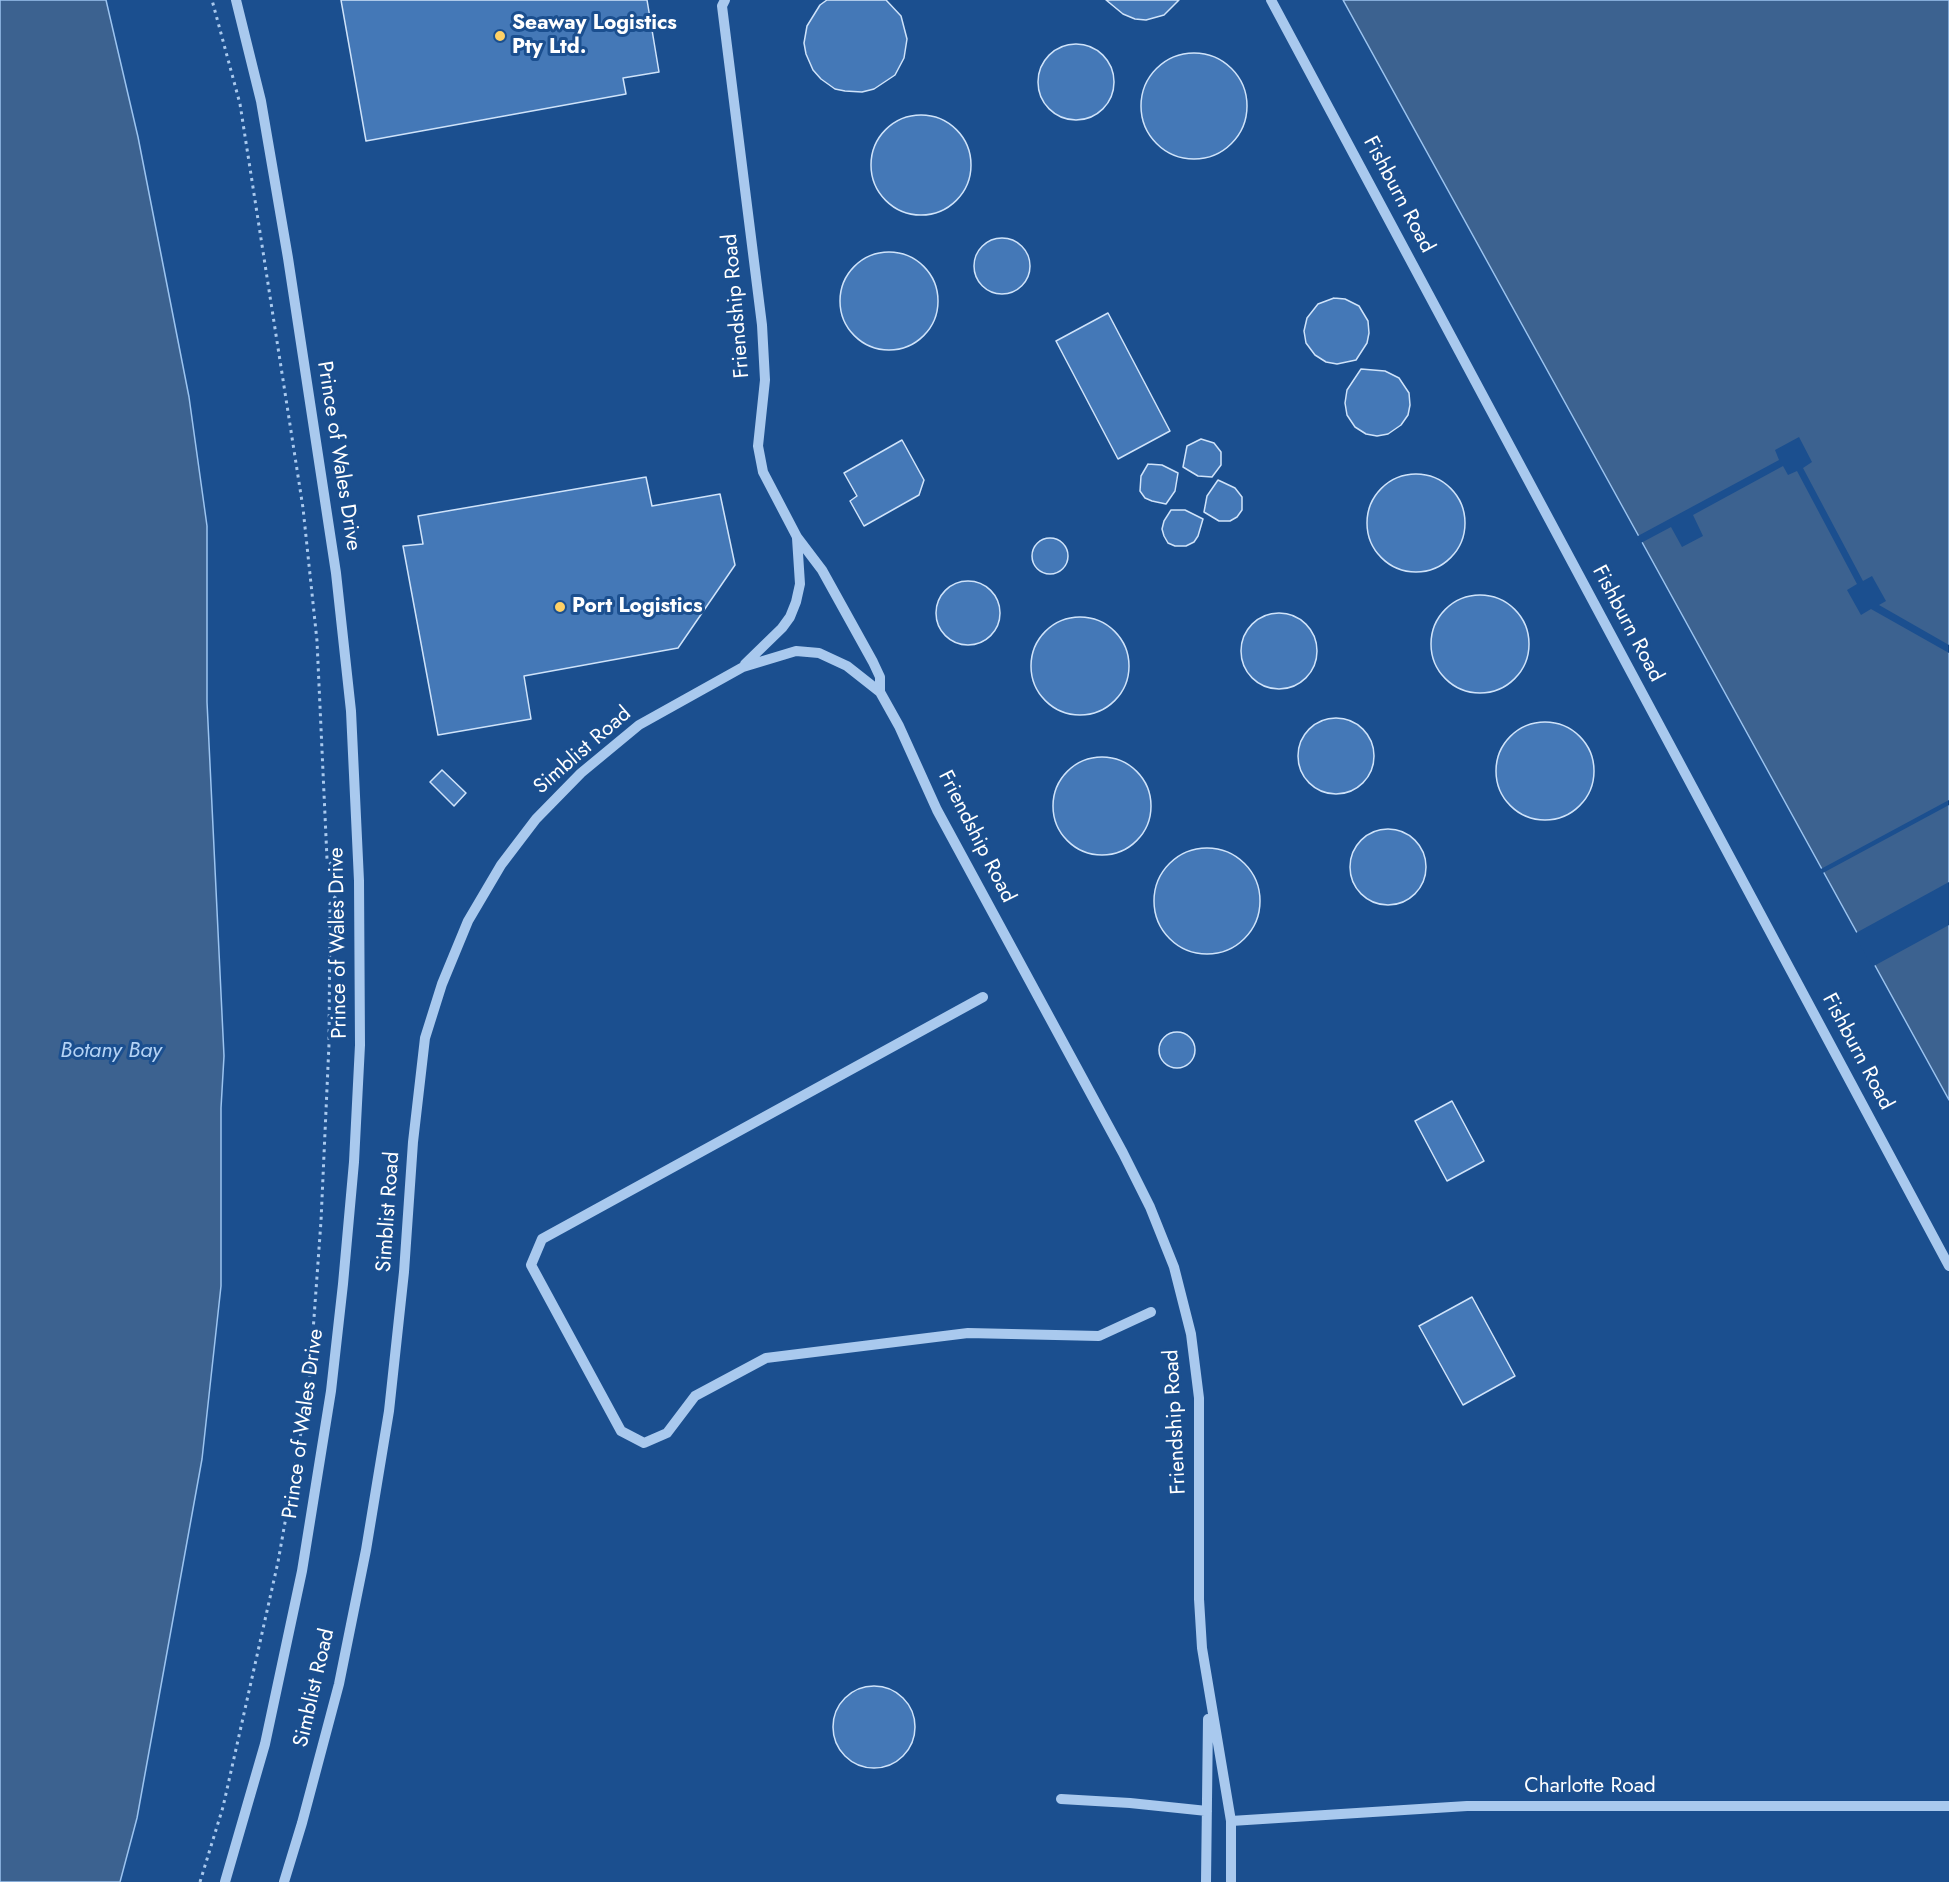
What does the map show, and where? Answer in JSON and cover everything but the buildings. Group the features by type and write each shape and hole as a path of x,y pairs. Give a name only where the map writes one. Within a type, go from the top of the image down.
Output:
{"street":[{"name":"Prince of Wales Drive","path":"225,1882 265,1744 302,1571 331,1391 347,1240 360,1045 359,881 351,711 336,573 279,202 261,101 236,0"},
{"name":"Friendship Road","path":"725,0 722,6 762,325 765,380 758,446 763,472 797,537 822,570 873,662 880,677 880,692 899,726 937,810 1123,1153 1150,1207 1174,1268 1191,1334 1198,1398 1199,1599 1202,1648 1231,1821 1231,1882"},
{"name":"Fishburn Road","path":"1271,0 1949,1266"},
{"name":"Simblist Road","path":"743,667 790,617 800,584 797,537"},
{"name":"Simblist Road","path":"284,1882 339,1684 366,1550 389,1412 404,1272 413,1142 425,1038 442,984 468,921 501,865 536,819 581,773 639,725 743,667 796,651 819,653 847,666 880,692"},
{"path":"982,997 542,1239 531,1265 621,1431 644,1443 667,1433 695,1396 766,1358 968,1333 1099,1336 1151,1312"},
{"name":"Friendship Road","path":"1206,1882 1208,1692"},
{"path":"1061,1799 1207,1811"},
{"name":"Charlotte Road","path":"1231,1821 1467,1806 1949,1806"}],"path":[{"path":"200,1882 224,1807 278,1562 309,1387 322,1197 329,1044 330,904 338,893 337,871 327,859 317,641 303,508 240,104 212,0"}],"water":[{"name":"Botany Bay","path":"0,0 106,0 138,137 189,397 207,526 207,702 224,1056 221,1108 221,1286 202,1459 137,1818 120,1882 0,1882"},
{"path":"1343,0 1949,0 1949,1100 1637,533"}],"pier":[{"path":"1799,437 1812,462 1803,468 1863,581 1872,576 1886,601 1879,605 1949,645 1949,653 1871,609 1861,615 1847,590 1857,584 1797,471 1788,475 1783,466 1693,515 1703,536 1682,547 1671,527 1639,544 1636,537 1779,460 1775,450"},
{"path":"1949,800 1949,805 1821,874 1819,870"},
{"path":"1949,882 1949,925 1872,967 1854,934"}],"place":[{"name":"Seaway Logistics Pty Ltd.","path":"500,36"},
{"name":"Port Logistics","path":"560,607"}]}
